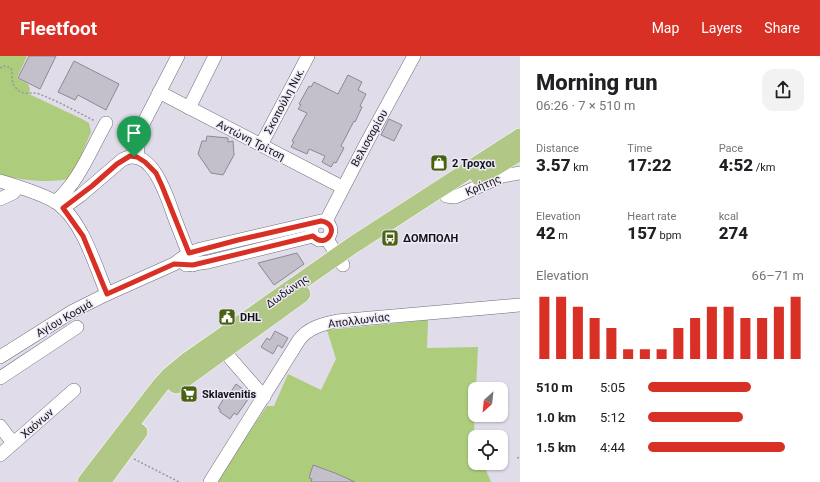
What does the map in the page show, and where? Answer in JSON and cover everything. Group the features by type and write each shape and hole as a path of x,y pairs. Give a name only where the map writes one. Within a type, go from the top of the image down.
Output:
{"main road":[{"name":"Δωδώνης","path":"86,482 148,400 170,375 187,361 341,260 520,137"},
{"name":"Δωδώνης","path":"102,482 172,389 192,372 224,350 341,260 446,196 517,156"}],"street":[{"path":"137,157 140,132 178,56"},
{"path":"189,108 215,56"},
{"name":"Σκοπούλη Νικ.","path":"261,145 308,56"},
{"name":"Βελισσαρίου","path":"321,222 342,187 414,56"},
{"name":"Αντώνη Τρίτση","path":"159,92 342,187"},
{"path":"59,205 65,192 75,179 105,124"},
{"path":"59,205 81,195 122,160 130,156 137,157 149,165 159,179 191,259"},
{"name":"Κρήτης","path":"446,196 455,197 502,176 520,173"},
{"path":"0,181 18,187 59,205 83,236 107,294"},
{"path":"0,199 13,193 18,187"},
{"path":"321,222 330,225 332,230 328,239 319,240 313,236 312,228 321,222"},
{"name":"Αγίου Κοσμά","path":"1,354 73,311 174,264 269,232 321,222"},
{"name":"Αγίου Κοσμά","path":"191,259 313,236"},
{"path":"328,239 341,260"},
{"name":"Απολλωνίας","path":"210,482 299,340 305,333 315,327 337,321 520,305"},
{"path":"0,378 76,328"},
{"path":"224,350 264,397"},
{"name":"Χαόνων","path":"0,455 74,390"},
{"path":"0,426 13,443"}],"path":[{"path":"0,68 4,66 11,68 12,83 21,92 26,94 38,94 105,124"},
{"path":"138,461 179,482"}],"green space":[{"path":"0,56 27,56 17,78 28,84 30,89 29,94 89,123 91,132 72,178 55,181 36,181 0,175"},
{"path":"428,320 427,348 478,347 476,382 468,382 468,422 474,422 474,430 468,430 468,470 486,470 491,482 216,482 267,406 274,406 288,374 321,390 336,359 327,330"}],"building":[{"path":"29,56 56,56 40,89 18,78"},
{"path":"74,61 119,84 106,110 78,95 75,100 58,92"},
{"path":"348,75 362,82 358,90 366,94 355,122 354,121 341,146 344,148 336,163 334,162 331,167 322,162 325,156 309,149 307,154 291,147 294,142 292,141 307,113 298,109 301,105 299,104 309,86 311,87 314,82 338,94"},
{"path":"389,119 402,125 394,141 381,135"},
{"path":"207,136 228,138 228,142 233,141 234,155 223,175 211,173 198,154 202,141 206,141"},
{"path":"297,253 304,264 274,285 258,263"},
{"path":"275,331 288,338 282,348 278,345 273,354 261,347 267,338 270,340"},
{"path":"236,384 251,395 237,415 234,413 230,419 220,412 220,409 218,408"},
{"path":"313,465 355,482 311,482 312,479 309,478"}],"place":[{"name":"2 Τροχοι","path":"439,163"},
{"name":"ΔΟΜΠΟΛΗ","path":"390,238"},
{"name":"DHL","path":"227,317"},
{"name":"Sklavenitis","path":"189,394"}],"route":[{"path":"130,156 134,157 137,157 149,165 159,179 189,253 319,221 326,222 330,225 332,230 331,235 328,239 321,241 317,240 313,236 188,266 174,264 107,294 88,245 80,230 63,208 81,195 122,160 130,156"}]}
